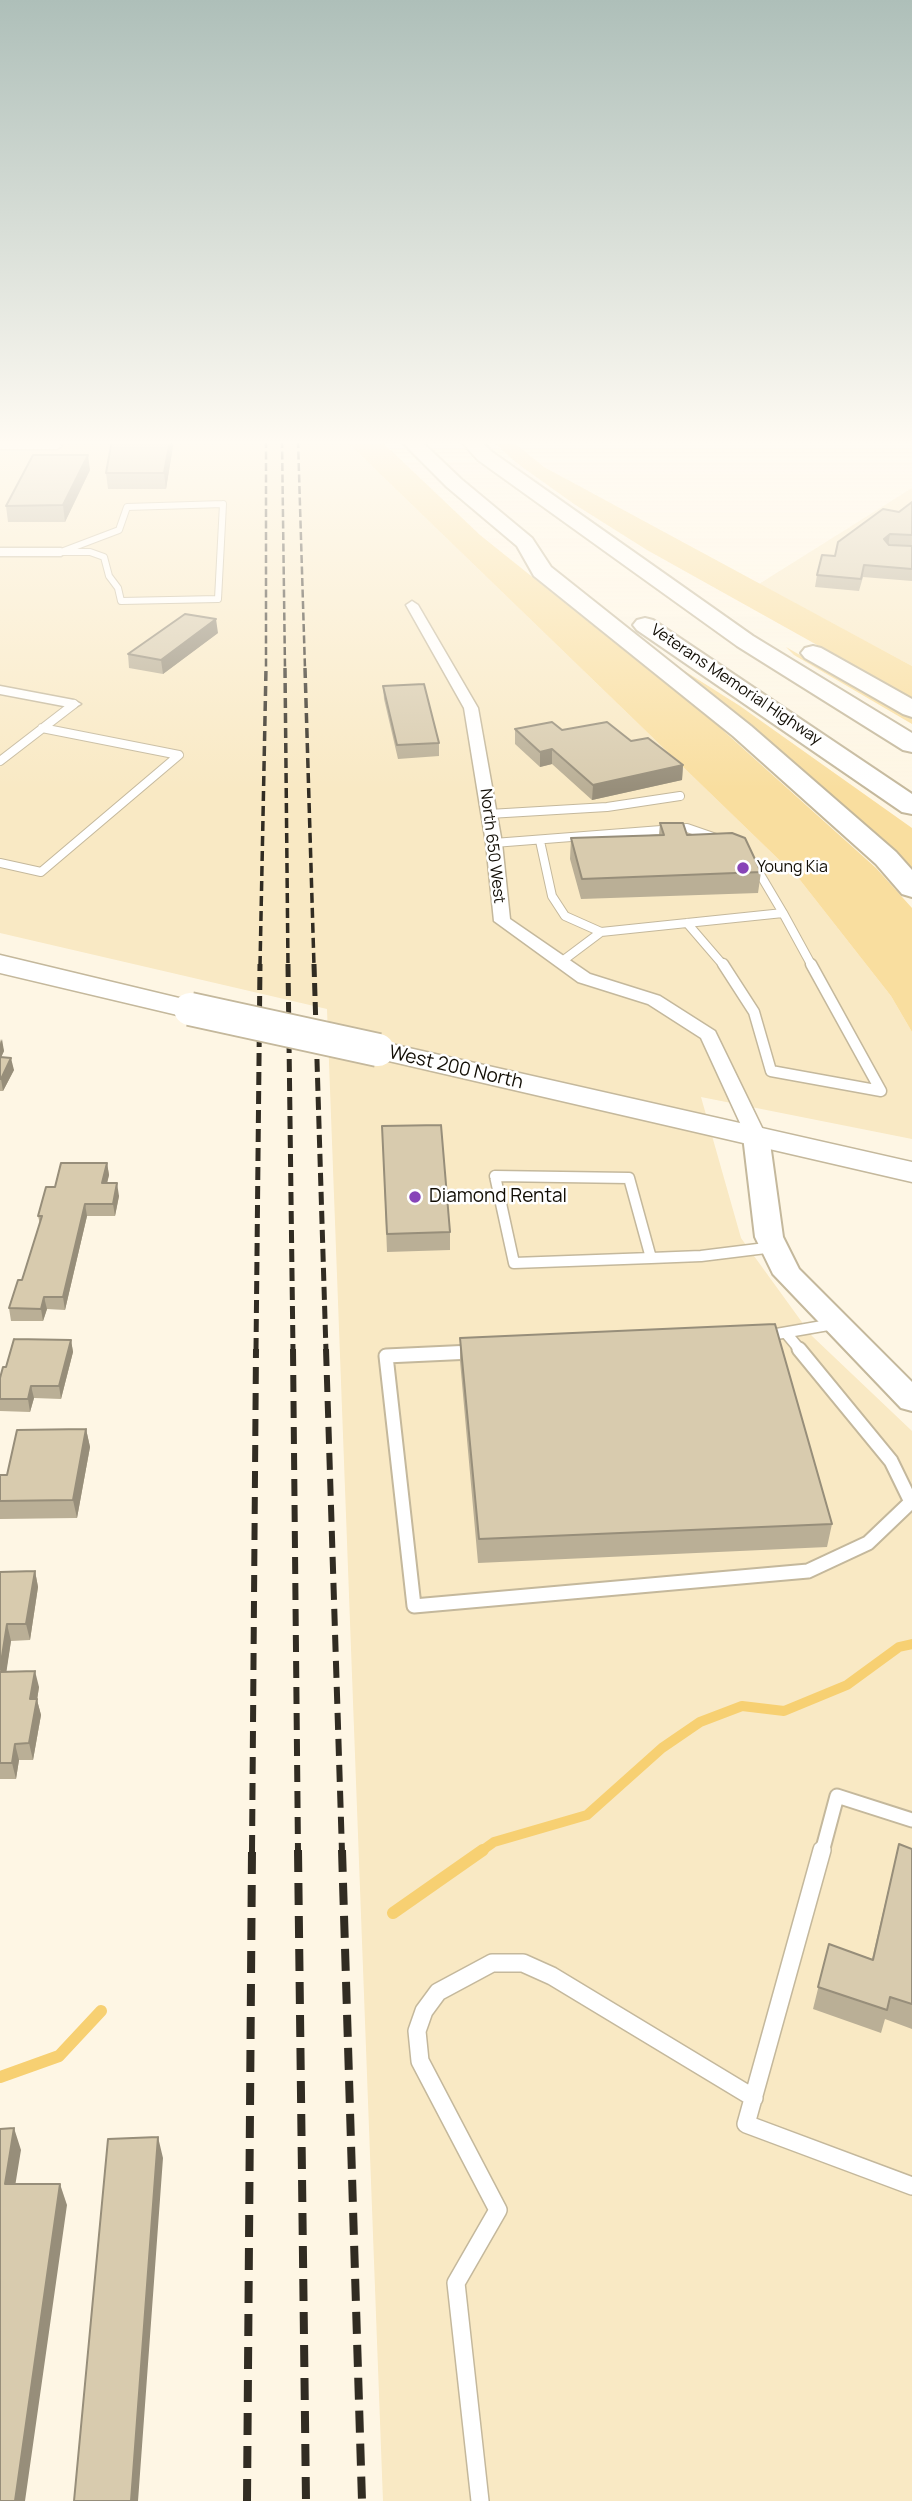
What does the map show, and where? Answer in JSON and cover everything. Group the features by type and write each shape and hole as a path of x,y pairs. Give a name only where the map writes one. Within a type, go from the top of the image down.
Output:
{"highway":[{"path":"534,557 542,570 741,731 886,858 912,888"},
{"name":"Veterans Memorial Highway","path":"547,557 912,806"},
{"path":"627,557 746,641 912,744"},
{"path":"644,557 747,615"},
{"path":"794,642 912,709"}],"main road":[{"name":"West 200 North","path":"0,964 912,1172"}],"street":[{"name":"North 650 West","path":"412,605 471,708 494,844 502,921 583,978 653,1000 709,1035 756,1136"},
{"path":"0,690 74,704"},
{"path":"756,1136 769,1237 787,1275 912,1401"}],"lane":[{"path":"103,557 121,601 218,598 220,557"},
{"path":"0,761 74,704"},
{"path":"0,863 41,872 180,755 42,728"},
{"path":"489,814 580,809 680,796"},
{"path":"494,844 687,828 730,844"},
{"path":"540,841 552,896 565,916 601,932 783,912"},
{"path":"687,923 722,962 754,1012 771,1070 881,1091 783,912 747,853"},
{"path":"561,962 601,932"},
{"path":"651,1258 629,1178 495,1176 513,1263 651,1258 701,1255 774,1247"},
{"path":"756,1337 834,1324"},
{"path":"482,1351 386,1356 414,1606 808,1571 868,1543 911,1502 891,1461 786,1333"},
{"path":"900,1478 912,1471"},
{"path":"912,1820 838,1796 746,2124 912,2186"},
{"path":"480,2501 456,2283 498,2210 420,2062 418,2031 424,2011 438,1992 492,1963 523,1964 552,1976 754,2098"}],"shaded area":[{"path":"0,557 466,557 800,880 891,996 912,1032 912,1139 701,1097 741,1238 812,1336 912,1431 912,2501 383,2501 327,1009 0,933"},
{"path":"466,557 507,557 717,725 876,868 912,908 912,1032 891,996 800,880"},
{"path":"659,557 710,557 912,666 912,698"},
{"path":"802,557 912,557 912,666 759,584"},
{"path":"786,647 912,719 912,724 794,655"},
{"path":"683,670 740,706 912,828 912,871 684,674"}],"building":[{"path":"822,557 912,557 912,569 864,565 861,579 817,575"},
{"path":"185,614 216,619 161,660 128,654"},
{"path":"424,684 439,743 397,745 383,686"},
{"path":"552,722 562,730 607,722 631,741 648,738 683,765 593,785 552,749 540,752 515,729"},
{"path":"660,823 683,823 687,835 732,833 745,838 761,872 582,879 571,838 664,835"},
{"path":"0,1057 11,1058 1,1079 0,1079"},
{"name":"Diamond Rental","path":"441,1125 450,1232 387,1234 382,1126"},
{"path":"61,1163 107,1163 102,1183 117,1183 113,1204 85,1204 63,1297 44,1297 41,1309 9,1308 18,1280 22,1280 42,1216 38,1216 46,1187 55,1187"},
{"path":"775,1324 832,1524 479,1539 460,1338"},
{"path":"14,1339 71,1340 59,1386 31,1386 28,1399 0,1399 0,1378"},
{"path":"86,1429 73,1500 0,1501 0,1475 7,1475 17,1430"},
{"path":"35,1571 26,1624 7,1624 0,1669 0,1572"},
{"path":"35,1671 30,1699 37,1699 29,1743 15,1744 12,1763 0,1763 0,1672"},
{"path":"899,1844 912,1849 912,2004 890,1997 887,2010 818,1987 829,1944 873,1960"},
{"path":"14,2128 5,2184 60,2184 15,2501 0,2501 0,2129"},
{"path":"158,2137 131,2501 74,2501 108,2139"}],"waterway":[{"path":"480,1852 494,1842 587,1815 662,1748 700,1722 742,1706 784,1711 847,1685 899,1647 912,1644"},
{"path":"393,1913 483,1850"},
{"path":"0,2077 59,2056 101,2011"}],"railway":[{"path":"266,557 266,668"},
{"path":"284,557 285,669"},
{"path":"302,557 305,669"},
{"path":"260,966 266,668"},
{"path":"285,668 288,966"},
{"path":"305,668 314,966"},
{"path":"256,1351 260,964"},
{"path":"288,964 293,1351"},
{"path":"314,964 326,1351"},
{"path":"252,1852 256,1349"},
{"path":"293,1349 298,1852"},
{"path":"326,1349 342,1852"},
{"path":"247,2501 252,1850"},
{"path":"298,1850 306,2501"},
{"path":"342,1850 362,2501"}],"place":[{"name":"Young Kia","path":"743,868"},
{"name":"Diamond Rental","path":"415,1197"}]}
